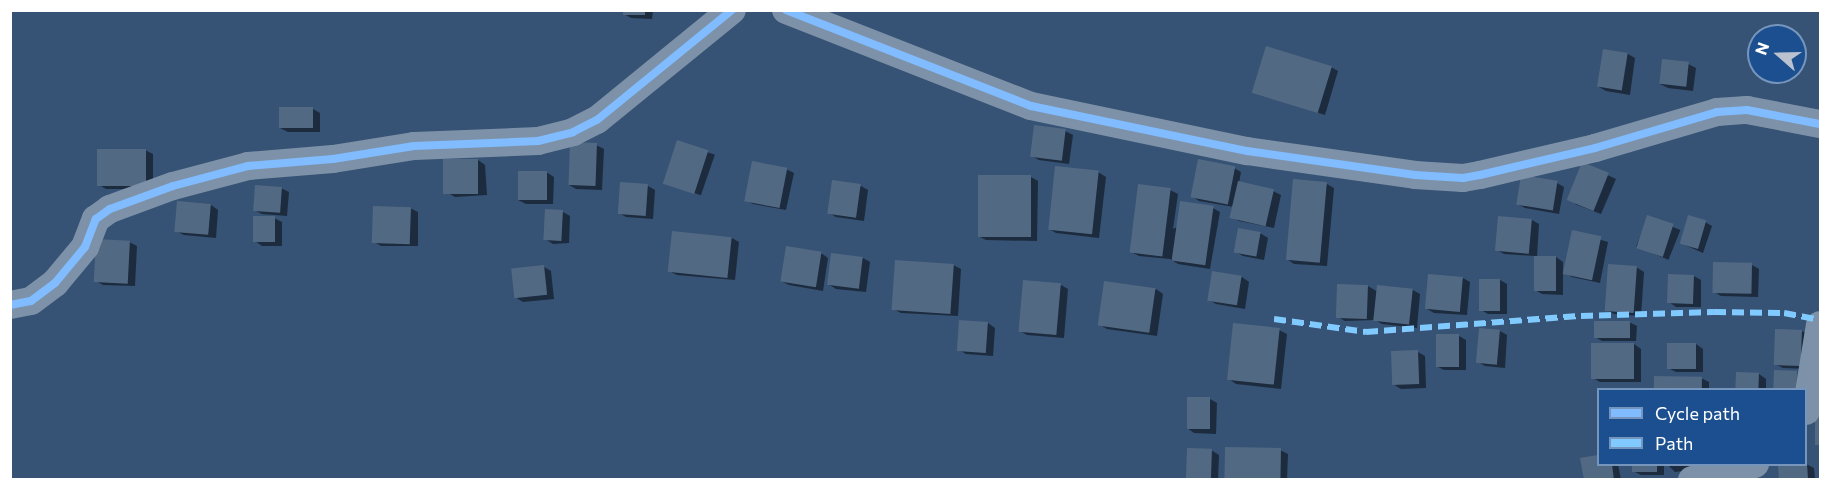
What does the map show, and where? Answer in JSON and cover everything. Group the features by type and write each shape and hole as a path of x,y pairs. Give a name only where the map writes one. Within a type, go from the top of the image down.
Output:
{"street":[{"path":"10,304 31,301 55,283 85,247 96,219 110,209 173,186 249,166 333,159 414,146 538,141 573,132 597,120 732,10"},
{"path":"786,10 1031,106 1247,151 1415,174 1463,178 1480,175 1595,148 1717,112 1747,110 1821,124"},
{"path":"1807,405 1821,325"},
{"path":"1692,480 1751,466"}],"building":[{"path":"623,10 645,10 645,15 623,15"},
{"path":"1266,46 1332,66 1318,113 1252,93"},
{"path":"1603,49 1628,53 1622,90 1597,87"},
{"path":"1662,59 1689,62 1686,87 1659,84"},
{"path":"279,107 313,107 313,128 279,128"},
{"path":"1034,125 1066,129 1062,161 1030,157"},
{"path":"677,140 708,150 694,194 663,184"},
{"path":"570,142 597,143 595,186 568,185"},
{"path":"97,149 146,149 146,186 97,186"},
{"path":"443,159 478,159 478,194 443,194"},
{"path":"1198,159 1235,166 1228,205 1191,197"},
{"path":"752,161 787,168 780,208 744,201"},
{"path":"1582,162 1609,173 1594,211 1567,200"},
{"path":"1055,166 1099,171 1092,234 1048,230"},
{"path":"518,171 547,171 547,200 518,200"},
{"path":"978,175 1031,175 1031,237 978,237"},
{"path":"1521,175 1558,181 1553,210 1516,205"},
{"path":"1293,179 1327,182 1320,263 1286,260"},
{"path":"832,180 861,184 856,218 827,214"},
{"path":"1238,181 1274,189 1266,226 1229,218"},
{"path":"620,182 648,184 646,216 618,214"},
{"path":"1138,184 1171,188 1162,257 1130,252"},
{"path":"255,185 282,187 280,213 253,211"},
{"path":"177,201 211,204 208,235 174,232"},
{"path":"1180,201 1214,206 1205,265 1172,260"},
{"path":"373,206 411,207 410,244 372,243"},
{"path":"545,209 563,210 561,241 543,240"},
{"path":"1647,215 1674,224 1663,257 1636,248"},
{"path":"1688,215 1706,220 1698,249 1680,244"},
{"path":"253,216 275,216 275,242 253,242"},
{"path":"1498,216 1532,219 1529,254 1495,251"},
{"path":"1238,228 1261,232 1256,257 1234,253"},
{"path":"1572,230 1601,236 1592,280 1563,274"},
{"path":"672,231 732,237 727,278 668,272"},
{"path":"96,239 130,241 128,284 94,282"},
{"path":"786,246 822,252 816,287 780,282"},
{"path":"831,253 863,257 859,289 827,285"},
{"path":"1534,256 1556,256 1556,291 1534,291"},
{"path":"895,260 954,264 950,314 892,310"},
{"path":"1713,262 1752,263 1751,294 1712,293"},
{"path":"1608,264 1637,266 1634,313 1605,311"},
{"path":"544,265 547,295 514,298 511,268"},
{"path":"1212,271 1242,276 1237,305 1207,301"},
{"path":"1428,274 1463,277 1460,312 1425,309"},
{"path":"1668,274 1694,275 1693,304 1667,303"},
{"path":"1479,279 1500,279 1500,311 1479,311"},
{"path":"1023,280 1061,283 1056,335 1018,332"},
{"path":"1104,281 1155,288 1149,333 1098,326"},
{"path":"1337,284 1368,285 1367,319 1336,318"},
{"path":"1377,285 1413,289 1409,325 1373,321"},
{"path":"959,320 988,322 986,353 957,351"},
{"path":"1594,321 1630,321 1630,338 1594,338"},
{"path":"1233,323 1280,328 1274,385 1227,380"},
{"path":"1479,328 1500,330 1497,365 1476,363"},
{"path":"1775,329 1802,330 1801,366 1774,365"},
{"path":"1436,334 1459,334 1459,367 1436,367"},
{"path":"1591,343 1634,343 1634,379 1591,379"},
{"path":"1667,343 1696,343 1696,369 1667,369"},
{"path":"1418,350 1419,384 1392,385 1391,351"},
{"path":"1774,370 1797,371 1796,388 1773,388"},
{"path":"1736,372 1759,373 1758,388 1735,388"},
{"path":"1654,376 1702,377 1702,388 1654,388"},
{"path":"1815,391 1820,391 1820,445 1815,445"},
{"path":"1187,397 1210,397 1210,429 1187,429"},
{"path":"1225,447 1281,448 1280,480 1224,480"},
{"path":"1187,448 1212,449 1211,479 1186,478"},
{"path":"1597,455 1597,466 1612,466 1614,480 1584,480 1580,458"},
{"path":"1807,464 1808,478 1779,480 1778,466 1807,466"},
{"path":"1632,466 1657,466 1657,472 1632,472"}],"marked path":[{"path":"1274,319 1366,332 1581,316 1714,312 1784,313 1820,320"}],"cycle path":[{"path":"10,305 31,301 55,283 85,247 96,219 110,209 173,186 248,166 333,159 414,146 538,141 573,132 597,120 732,10"},
{"path":"786,10 1031,106 1247,151 1415,175 1463,178 1480,175 1595,148 1717,112 1747,110 1820,124"}]}
